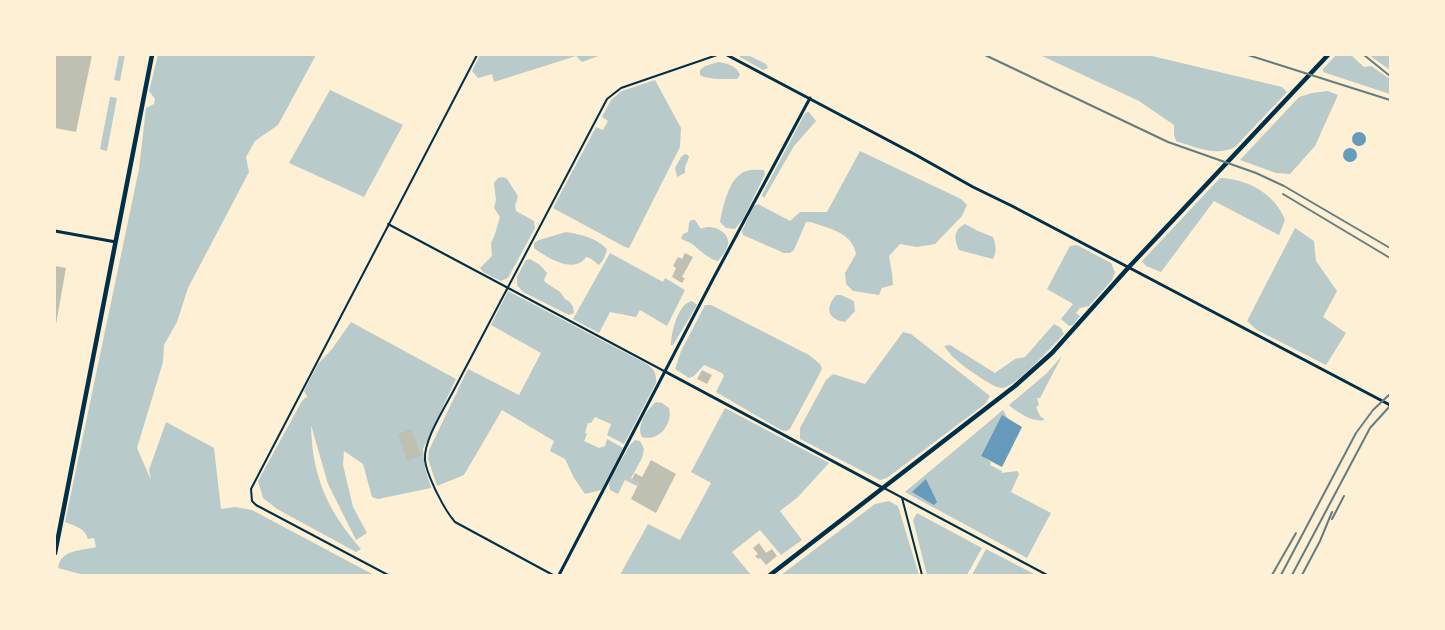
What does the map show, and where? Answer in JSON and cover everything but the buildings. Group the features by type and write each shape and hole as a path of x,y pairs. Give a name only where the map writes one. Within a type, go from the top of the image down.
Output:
{"street":[{"path":"55,553 152,55"},
{"path":"727,55 973,187 1390,405"},
{"path":"770,575 1010,390 1052,353 1128,268 1328,55"},
{"path":"559,575 810,98"},
{"path":"55,231 116,242"},
{"path":"666,372 883,488"}],"lane":[{"path":"388,575 256,505 252,501 250,489 477,55"},
{"path":"553,575 455,522 448,514 430,478 425,459 426,448 432,432 607,99 621,88 718,55"},
{"path":"388,224 666,372"},
{"path":"883,488 1047,575"},
{"path":"902,498 922,575"}],"shaded area":[{"path":"119,55 125,55 120,81 114,80"},
{"path":"158,55 316,55 278,125 255,141 246,157 249,172 188,288 177,322 164,345 163,362 137,448 151,480 149,470 166,422 214,448 221,509 235,507 252,510 374,575 84,575 58,568 63,557 67,554 96,547 94,538 88,539 85,532 65,522 139,169 146,108 154,104 155,99 149,91"},
{"path":"480,55 601,55 582,62 576,56 494,82 492,74 478,78 472,71"},
{"path":"739,55 748,55 766,64 768,68 763,70"},
{"path":"1040,55 1148,55 1282,87 1287,92 1235,147 1220,151 1206,150 1176,141 1174,125 1139,101"},
{"path":"1336,55 1351,55 1364,67 1371,66 1390,79 1390,94 1323,72 1323,69"},
{"path":"1369,55 1390,56 1390,70"},
{"path":"718,62 731,65 737,69 740,75 737,79 729,79 700,75 700,70 705,66"},
{"path":"655,80 681,128 680,147 629,248 553,208 596,127 603,130 608,121 602,117 611,100 622,91"},
{"path":"330,90 403,125 364,197 289,163"},
{"path":"1328,91 1338,95 1315,146 1290,174 1276,173 1240,160 1299,97"},
{"path":"110,97 117,98 107,151 100,149"},
{"path":"807,112 816,121 794,146 764,198 762,195"},
{"path":"860,151 961,199 967,205 962,216 935,244 917,247 900,244 889,256 893,285 882,288 879,295 853,291 846,284 845,273 856,254 850,241 838,232 806,222 794,250 790,253 784,253 743,235 742,231 754,206 758,204 790,221 800,212 827,212"},
{"path":"685,154 689,157 685,173 677,177 675,168 681,157"},
{"path":"764,170 765,174 743,219 735,229 726,228 720,222 731,185 741,174 747,171"},
{"path":"503,177 507,179 518,196 515,206 516,211 534,221 535,228 508,278 501,281 483,272 480,268 492,256 491,243 500,217 494,208 496,200 494,183 498,178"},
{"path":"1220,178 1241,181 1250,185 1275,203 1285,220 1279,235 1214,201 1161,272 1146,266 1142,261"},
{"path":"691,220 695,220 701,229 717,228 726,236 728,246 718,261 707,256 681,238 683,234 688,232"},
{"path":"965,224 993,237 996,248 993,259 959,250 956,235 958,229"},
{"path":"1295,228 1314,241 1316,261 1337,291 1323,317 1346,333 1326,365 1257,330 1247,321"},
{"path":"566,232 593,239 607,249 599,265 586,257 581,262 574,264 560,263 534,248 534,243 539,240"},
{"path":"1077,245 1111,263 1115,272 1112,280 1089,306 1080,308 1076,313 1080,316 1073,325 1069,326 1061,319 1073,304 1047,289 1070,246"},
{"path":"610,253 663,282 665,278 685,290 667,326 640,310 636,317 610,312 599,333 573,319"},
{"path":"530,259 540,265 547,273 545,282 560,292 570,302 574,313 569,315 523,292 517,285 517,277 526,260"},
{"path":"508,291 645,363 655,373 656,383 624,444 607,435 611,424 595,417 591,423 588,423 584,441 599,448 605,446 607,439 623,448 601,490 585,494 574,478 565,459 550,451 554,441 502,410 464,475 437,486 428,459 429,450 468,369 519,395 541,353 491,325"},
{"path":"836,295 841,295 854,301 855,311 845,322 831,316 829,308"},
{"path":"692,301 697,305 673,345 671,345 676,319 683,307"},
{"path":"705,305 711,305 809,355 820,364 821,371 790,429 786,431 781,430 716,392 724,376 722,373 704,365 694,376 689,378 675,369 681,351"},
{"path":"351,322 456,379 423,449 425,468 431,488 378,499 372,497 363,464 344,451 343,465 353,507 367,533 356,540 328,484 311,425 314,460 318,476 339,520 361,549 356,552 277,509 263,498 258,481 302,401 306,397 308,398 304,391 318,364 332,349"},
{"path":"1054,324 1061,328 1064,334 1026,373 1003,388 992,385 968,369 955,359 944,346 950,345 995,373 1015,359 1025,357"},
{"path":"903,332 911,334 990,396 985,404 887,478 880,480 800,439 800,428 826,380 833,374 865,384"},
{"path":"1062,356 1040,398 1037,398 1039,405 1036,407 1044,420 1040,421 1030,418 1009,405 1046,374"},
{"path":"656,402 662,403 669,408 670,414 667,426 654,437 642,437 640,428 643,418"},
{"path":"725,408 829,463 798,497 780,511 802,540 781,555 760,530 732,552 751,575 620,575 648,524 680,540 711,483 691,472"},
{"path":"1003,410 1008,419 1002,416 981,456 991,462 990,465 1002,471 1001,473 1017,471 1019,474 1011,492 1051,513 1027,558 905,492"},
{"path":"635,440 640,441 644,449 642,458 631,478 639,483 637,486 625,480 618,494 610,490 609,483 630,445"},
{"path":"889,501 898,506 919,575 781,575 875,504"},
{"path":"917,513 982,548 967,575 927,575 913,520"},
{"path":"986,549 1036,575 972,575"}],"water":[{"path":"1356,132 1362,132 1366,139 1362,146 1356,146 1352,142 1352,136"},
{"path":"1350,148 1355,150 1357,155 1355,160 1350,162 1345,160 1343,155 1345,150"},
{"path":"1002,415 1022,427 1002,467 981,456"},
{"path":"926,479 937,502 934,505 912,492"}],"railway":[{"path":"985,55 1168,142 1256,173 1284,186 1390,248"},
{"path":"1248,55 1390,100"},
{"path":"1364,55 1390,76"},
{"path":"1283,194 1390,258"},
{"path":"1281,575 1356,433 1373,410 1390,394"},
{"path":"1292,575 1370,428 1390,406"},
{"path":"1332,519 1344,496"},
{"path":"1302,575 1320,541 1332,512"},
{"path":"1272,575 1296,533"}]}
